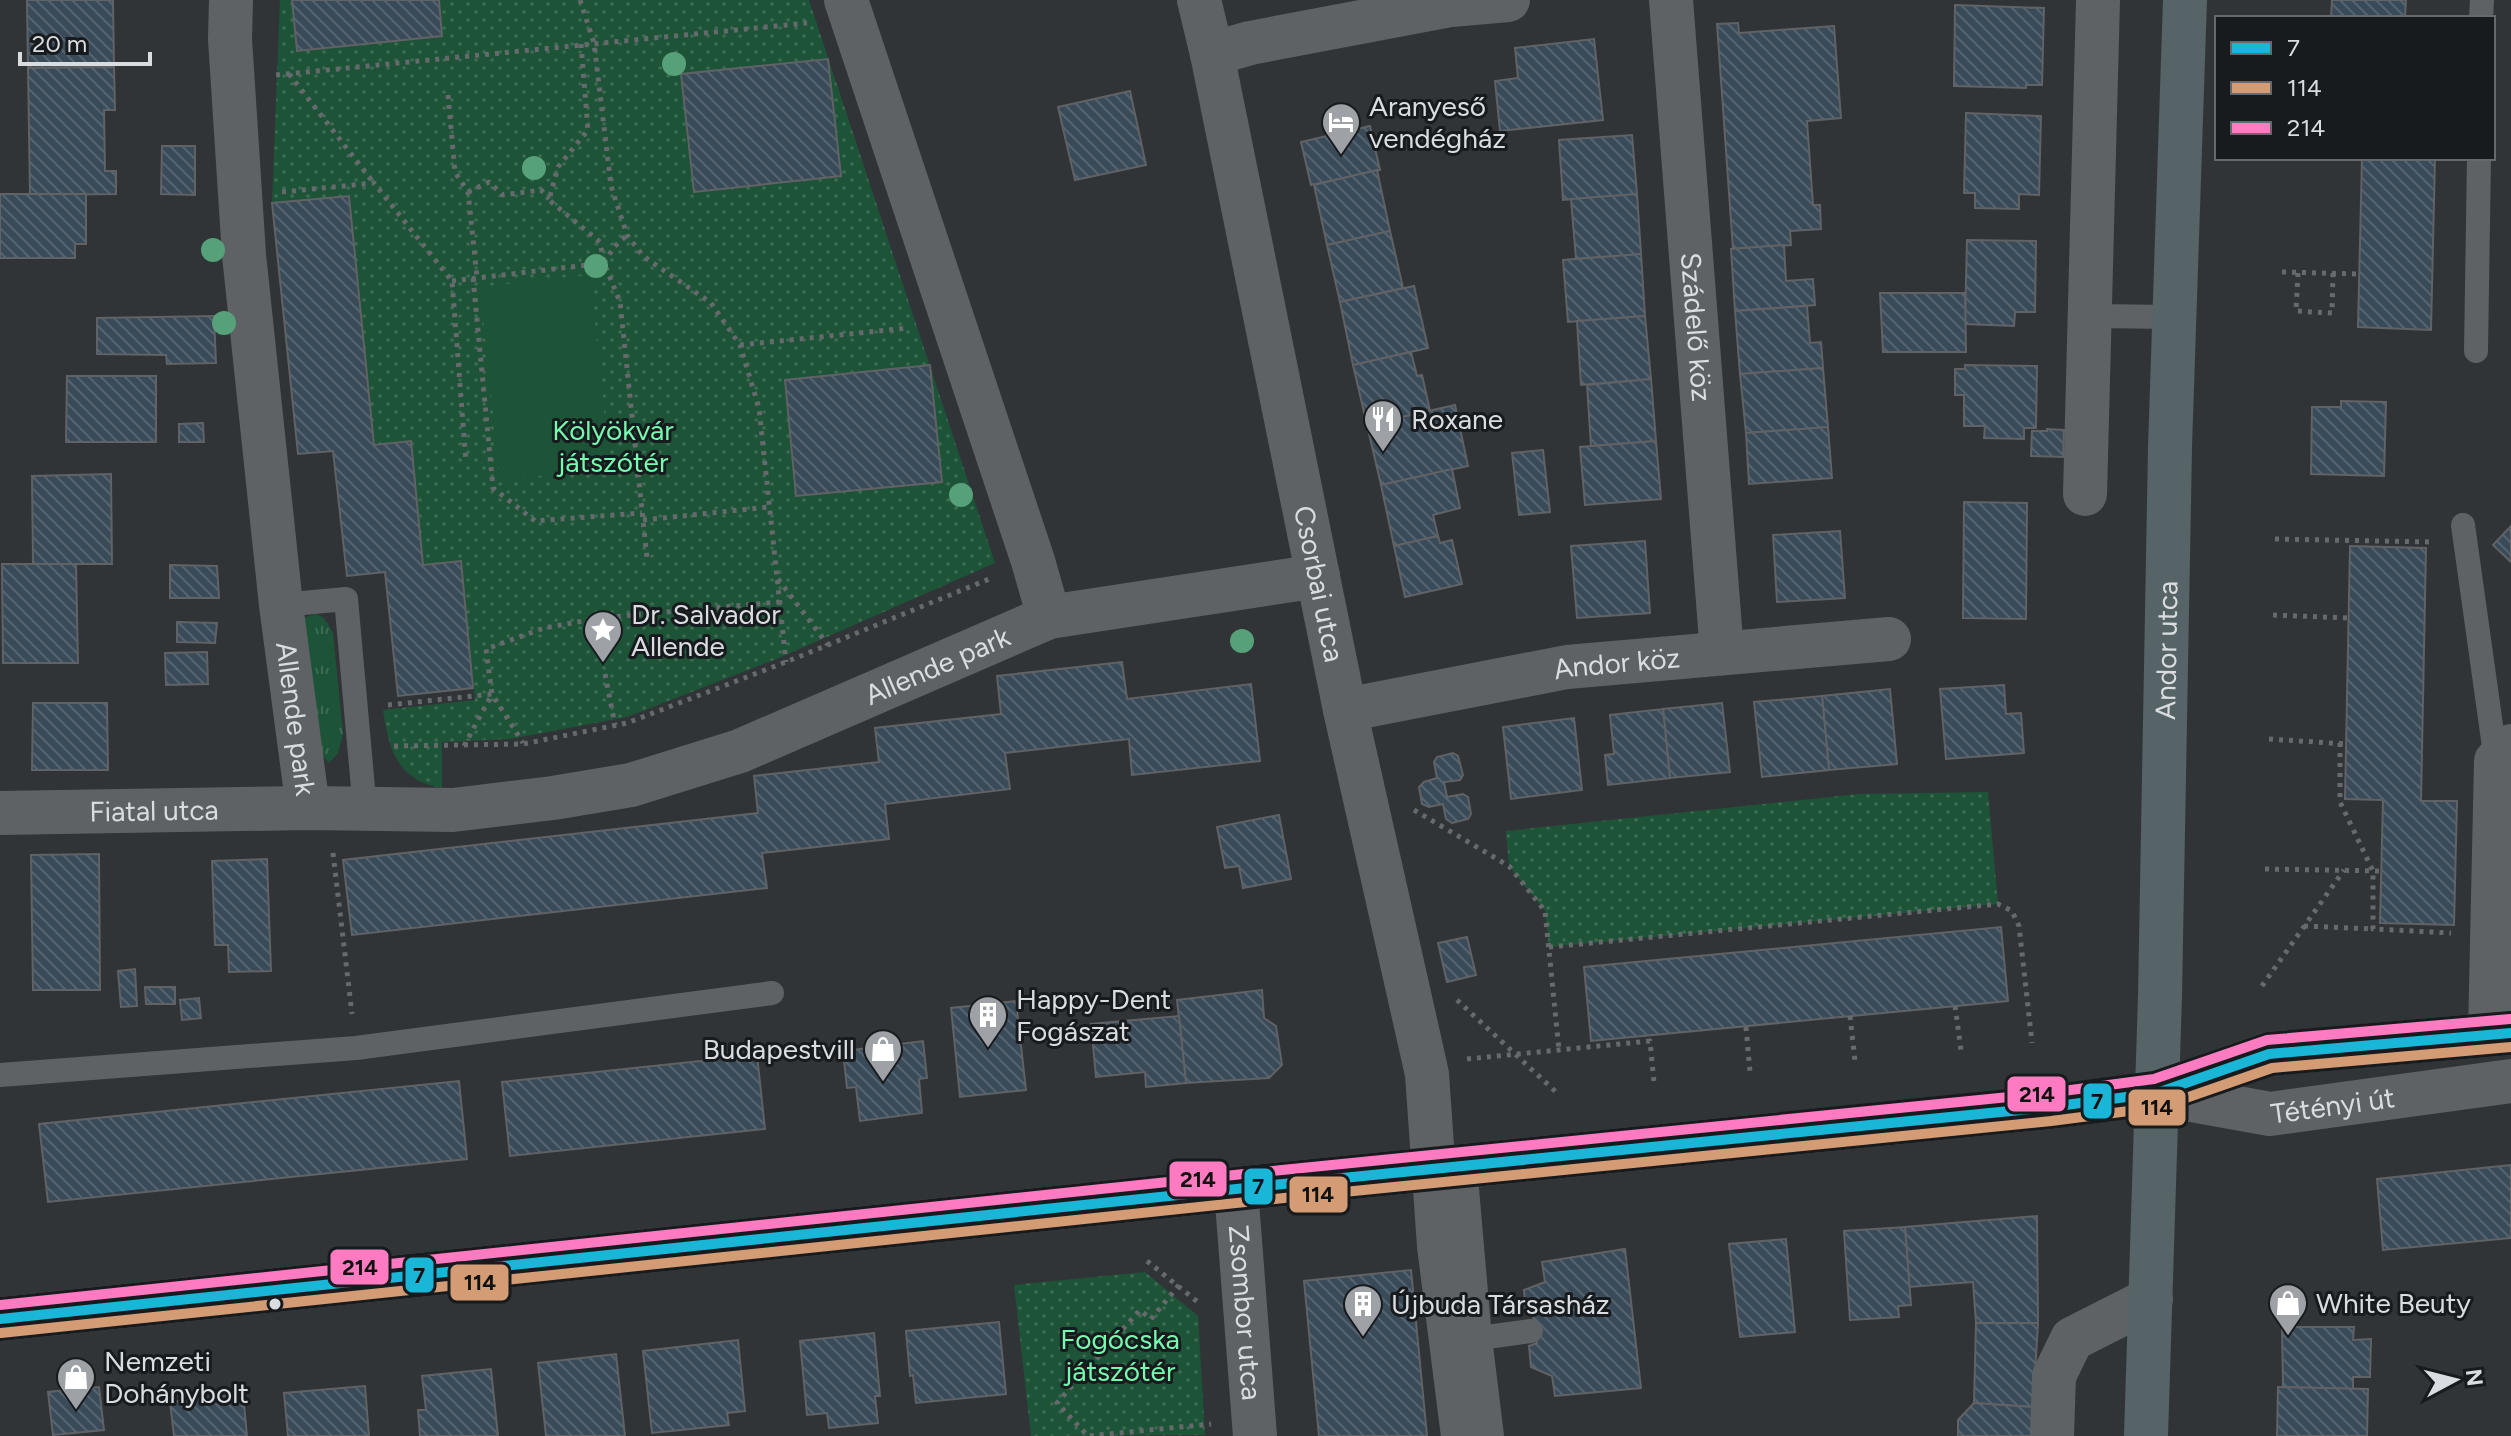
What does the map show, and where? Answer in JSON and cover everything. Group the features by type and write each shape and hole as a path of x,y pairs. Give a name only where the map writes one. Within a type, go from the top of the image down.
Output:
{"main road":[{"name":"Andor utca","path":"2146,1436 2157,1093 2170,447 2185,0"}],"street":[{"name":"Allende park","path":"231,0 230,39 244,255 281,605 334,808 453,810 631,785 740,751 1049,617 1318,576"},
{"name":"Csorbai utca","path":"1199,0 1345,710 1450,1167 1439,1246 1463,1436"},
{"path":"1212,54 1250,43 1451,5 1508,0"},
{"name":"Szádelő köz","path":"1671,0 1722,653"},
{"path":"2085,494 2098,0"},
{"path":"834,11 1028,547 1049,617"},
{"name":"Andor köz","path":"1345,710 1567,667 1889,639"},
{"path":"2501,1034 2503,753"},
{"name":"Fiatal utca","path":"0,813 334,808"},
{"name":"Tétényi út","path":"0,1319 1236,1189 2006,1112 2157,1093 2269,1054 2501,1034"},
{"name":"Tétényi út","path":"2157,1093 2270,1114 2511,1081"},
{"name":"Zsombor utca","path":"1236,1189 1236,1430"},
{"path":"2052,1436 2054,1376 2072,1339 2151,1299"}],"lane":[{"path":"2476,351 2479,160"},
{"path":"2090,316 2175,317"},
{"path":"2464,534 2503,753"},
{"path":"281,605 346,599 361,746 334,808"},
{"path":"0,1075 356,1048 772,993"},
{"path":"1450,1167 1480,1338 1492,1436"},
{"path":"1480,1338 1531,1331"}],"path":[{"path":"580,0 594,43 611,186 627,235 643,256 711,303 740,345 759,408 786,662"},
{"path":"267,76 594,43 834,11"},
{"path":"549,200 558,167 588,130 580,44"},
{"path":"289,74 452,281 466,462"},
{"path":"448,95 455,172 468,192 493,488 535,521 643,517 769,507"},
{"path":"468,192 489,182 503,195 541,190 600,242 604,263 620,302 647,558"},
{"path":"280,193 374,183"},
{"path":"604,263 614,247 627,235"},
{"path":"452,281 604,263"},
{"path":"2282,272 2359,274"},
{"path":"2298,273 2296,311 2332,313 2333,273"},
{"path":"740,345 909,328"},
{"path":"2275,539 2464,534"},
{"path":"361,746 523,744 627,723 1006,572"},
{"path":"777,578 828,645"},
{"path":"523,744 492,694 486,649 544,628 600,618 779,602"},
{"path":"2273,615 2349,618"},
{"path":"605,674 615,725"},
{"path":"357,708 492,694"},
{"path":"463,746 492,694"},
{"path":"2269,739 2343,743 2340,802 2373,871 2373,929"},
{"path":"1403,804 1509,866 1545,911 1559,1050"},
{"path":"334,808 356,1048"},
{"path":"2265,869 2382,871"},
{"path":"2262,986 2344,870"},
{"path":"1549,947 1998,904 2012,911 2019,926 2032,1043"},
{"path":"2304,926 2410,932"},
{"path":"1453,995 1556,1092"},
{"path":"1955,1006 1961,1050"},
{"path":"1850,1016 1855,1061"},
{"path":"1746,1027 1750,1072"},
{"path":"1459,1060 1650,1041 1654,1082"},
{"path":"1147,1261 1210,1312"},
{"path":"1179,1285 1151,1319 1140,1310 1057,1403 1088,1436 1236,1430"}],"green space":[{"name":"Kölyökvár játszótér","path":"280,0 809,0 995,563 779,658 627,717 510,739 442,742 442,788 427,784 406,771 393,750 383,710 475,700 461,562 423,565 411,441 374,445 349,196 272,203"},
{"path":"590,275 610,468 500,480 480,287"},
{"path":"315,614 324,619 333,633 343,734 338,753 329,763 318,751 301,619"},
{"path":"1988,792 1998,904 1549,947 1545,911 1509,866 1506,831 1859,794"},
{"name":"Fogócska játszótér","path":"1145,1272 1198,1316 1205,1435 1031,1436 1014,1285"}],"building":[{"path":"27,0 113,0 114,67 28,68"},
{"path":"292,0 439,0 442,36 297,51"},
{"path":"2332,0 2406,0 2405,16 2331,16"},
{"path":"1955,5 2044,8 2042,85 2026,85 2026,88 1954,86"},
{"path":"1738,23 1739,33 1834,26 1841,118 1807,121 1813,205 1820,205 1821,229 1790,231 1791,245 1733,249 1717,24"},
{"path":"1594,39 1603,120 1500,131 1495,81 1518,78 1515,48"},
{"path":"828,59 841,176 694,192 681,74"},
{"path":"114,67 115,110 104,110 105,171 116,171 116,194 30,195 28,68"},
{"path":"1130,91 1146,165 1075,180 1058,107"},
{"path":"1966,113 2041,116 2039,195 2019,194 2019,209 1975,208 1975,193 1964,193"},
{"name":"Aranyeső vendégház","path":"1370,126 1380,170 1311,185 1301,142"},
{"path":"1632,135 1637,194 1563,200 1559,140"},
{"path":"162,146 195,146 195,195 161,194"},
{"path":"2362,160 2435,160 2431,330 2358,327"},
{"path":"1377,170 1390,231 1327,245 1314,185"},
{"path":"0,194 86,194 86,244 75,244 75,258 0,258"},
{"path":"1637,194 1641,254 1576,259 1571,199"},
{"path":"349,196 374,445 411,441 423,565 461,561 473,688 398,696 385,572 347,576 333,451 298,454 272,203"},
{"path":"1390,231 1403,288 1340,302 1327,245"},
{"path":"1967,240 2036,241 2035,312 2015,312 2014,326 1965,324"},
{"path":"1784,245 1786,281 1813,279 1815,305 1735,311 1731,249"},
{"path":"1641,254 1645,316 1568,322 1563,260"},
{"path":"1414,286 1428,348 1353,365 1340,302"},
{"path":"1880,293 1965,293 1966,352 1883,352"},
{"path":"1807,306 1810,343 1821,342 1823,368 1740,374 1735,311"},
{"path":"214,316 216,363 167,364 166,355 97,354 97,318"},
{"path":"1645,316 1651,379 1581,385 1577,321"},
{"path":"1411,352 1417,376 1422,375 1430,411 1367,425 1353,365"},
{"path":"930,365 942,482 796,496 785,380"},
{"path":"1965,365 2037,366 2036,428 2024,428 2024,439 1984,438 1985,426 1964,426 1964,395 1955,395 1955,369 1965,369"},
{"path":"1823,368 1828,427 1746,433 1740,374"},
{"path":"67,376 156,376 156,442 66,442"},
{"path":"1651,379 1656,441 1591,446 1587,385"},
{"path":"2341,401 2386,402 2384,476 2311,474 2312,407 2341,407"},
{"path":"1455,405 1468,466 1381,485 1367,425"},
{"path":"203,423 204,442 179,442 179,424"},
{"path":"1828,427 1832,478 1749,484 1746,433"},
{"path":"2064,430 2063,457 2031,456 2032,431"},
{"path":"1656,441 1661,499 1585,505 1580,447"},
{"path":"1543,450 1550,512 1519,515 1512,453"},
{"path":"1452,469 1460,508 1433,515 1438,536 1394,546 1381,485"},
{"path":"111,474 112,564 33,564 32,476"},
{"path":"1964,502 2027,503 2026,619 1963,618"},
{"path":"2511,526 2511,562 2493,545"},
{"path":"1840,531 1845,598 1777,602 1773,535"},
{"path":"1438,536 1440,543 1452,540 1462,584 1405,597 1394,546"},
{"path":"1645,541 1650,613 1577,618 1571,546"},
{"path":"2350,546 2426,548 2421,801 2457,801 2454,925 2380,923 2383,800 2345,799"},
{"path":"2,564 76,564 78,663 3,663"},
{"path":"170,565 217,566 219,598 170,598"},
{"path":"177,622 217,623 215,643 177,642"},
{"path":"207,652 208,684 166,685 165,653"},
{"path":"1122,662 1127,699 1251,684 1260,761 1132,775 1129,739 1005,753 1010,789 885,804 889,839 762,853 767,888 352,935 343,860 758,813 754,776 879,762 875,728 1001,714 997,676"},
{"path":"2004,685 2006,714 2021,713 2024,753 1946,759 1940,689"},
{"path":"1890,689 1897,764 1829,770 1822,696"},
{"path":"1822,696 1829,770 1762,777 1754,702"},
{"path":"33,703 107,703 108,770 32,770"},
{"path":"1722,703 1730,772 1670,778 1663,709"},
{"path":"1663,709 1670,778 1608,785 1605,755 1614,754 1610,715"},
{"path":"1574,718 1582,790 1511,799 1503,727"},
{"path":"1453,753 1458,756 1463,775 1460,780 1444,782 1447,797 1463,794 1468,797 1471,814 1468,819 1452,823 1446,819 1443,804 1429,807 1422,804 1419,787 1437,778 1434,762 1437,757"},
{"path":"1279,815 1291,879 1243,888 1239,866 1225,868 1217,827"},
{"path":"99,854 100,990 33,990 31,855"},
{"path":"267,859 271,971 229,972 228,945 215,945 212,861"},
{"path":"2001,927 2008,1001 1591,1041 1584,967"},
{"path":"1467,937 1476,975 1447,982 1438,943"},
{"path":"135,969 137,1006 121,1007 118,971"},
{"path":"145,987 175,987 175,1004 146,1004"},
{"path":"1262,990 1264,1018 1276,1026 1282,1065 1269,1078 1186,1083 1177,1000"},
{"path":"199,998 201,1018 182,1020 180,1000"},
{"name":"Happy-Dent Fogászat","path":"1016,1001 1026,1090 960,1097 951,1008"},
{"path":"1179,1016 1186,1083 1146,1087 1145,1072 1096,1077 1091,1024"},
{"name":"Budapestvill","path":"923,1041 927,1078 919,1079 922,1113 860,1121 856,1087 847,1088 843,1051"},
{"path":"757,1055 765,1129 510,1156 502,1082"},
{"path":"459,1081 467,1159 48,1202 39,1124"},
{"path":"2511,1165 2511,1238 2383,1250 2377,1179"},
{"path":"2037,1216 2038,1323 1976,1323 1973,1282 1909,1287 1905,1227"},
{"path":"1905,1227 1911,1305 1898,1306 1899,1317 1850,1320 1844,1231"},
{"path":"1786,1239 1795,1332 1740,1337 1729,1244"},
{"path":"1625,1249 1641,1388 1555,1396 1552,1376 1531,1367 1529,1346 1537,1343 1533,1316 1526,1313 1524,1290 1545,1282 1542,1262"},
{"name":"Újbuda Társasház","path":"1411,1270 1427,1436 1319,1436 1304,1281"},
{"path":"999,1322 1006,1394 916,1403 906,1331"},
{"path":"1976,1323 2038,1323 2033,1407 1974,1403"},
{"path":"2282,1327 2354,1327 2353,1340 2371,1339 2370,1377 2353,1377 2353,1389 2283,1387"},
{"path":"874,1333 880,1396 875,1396 878,1423 829,1428 827,1413 807,1415 800,1341"},
{"path":"738,1340 745,1411 727,1413 729,1425 652,1433 643,1351"},
{"path":"616,1354 625,1436 546,1436 538,1363"},
{"path":"491,1369 498,1436 420,1436 418,1410 426,1410 422,1376"},
{"path":"365,1386 369,1436 288,1436 284,1393"},
{"name":"Nemzeti Dohánybolt","path":"99,1387 104,1430 53,1435 48,1392"},
{"path":"2278,1387 2368,1389 2367,1436 2277,1436"},
{"path":"243,1394 247,1436 174,1436 170,1402"},
{"path":"1974,1403 2033,1407 2032,1436 1958,1436 1958,1420"}],"transit line":[{"name":"214","path":"0,1305 2048,1093 2154,1079 2267,1040 2510,1019"},
{"name":"7","path":"0,1319 2050,1107 2157,1093 2269,1054 2511,1033"},
{"name":"114","path":"1,1333 2051,1121 2160,1107 2272,1068 2511,1047"}],"place":[{"name":"Aranyeső vendégház","path":"1341,156"},
{"name":"Roxane","path":"1383,453"},
{"name":"Dr. Salvador Allende","path":"603,664"},
{"name":"Happy-Dent Fogászat","path":"988,1049"},
{"name":"Budapestvill","path":"883,1083"},
{"name":"White Beuty","path":"2288,1337"},
{"name":"Újbuda Társasház","path":"1363,1338"},
{"name":"Nemzeti Dohánybolt","path":"76,1411"}]}
